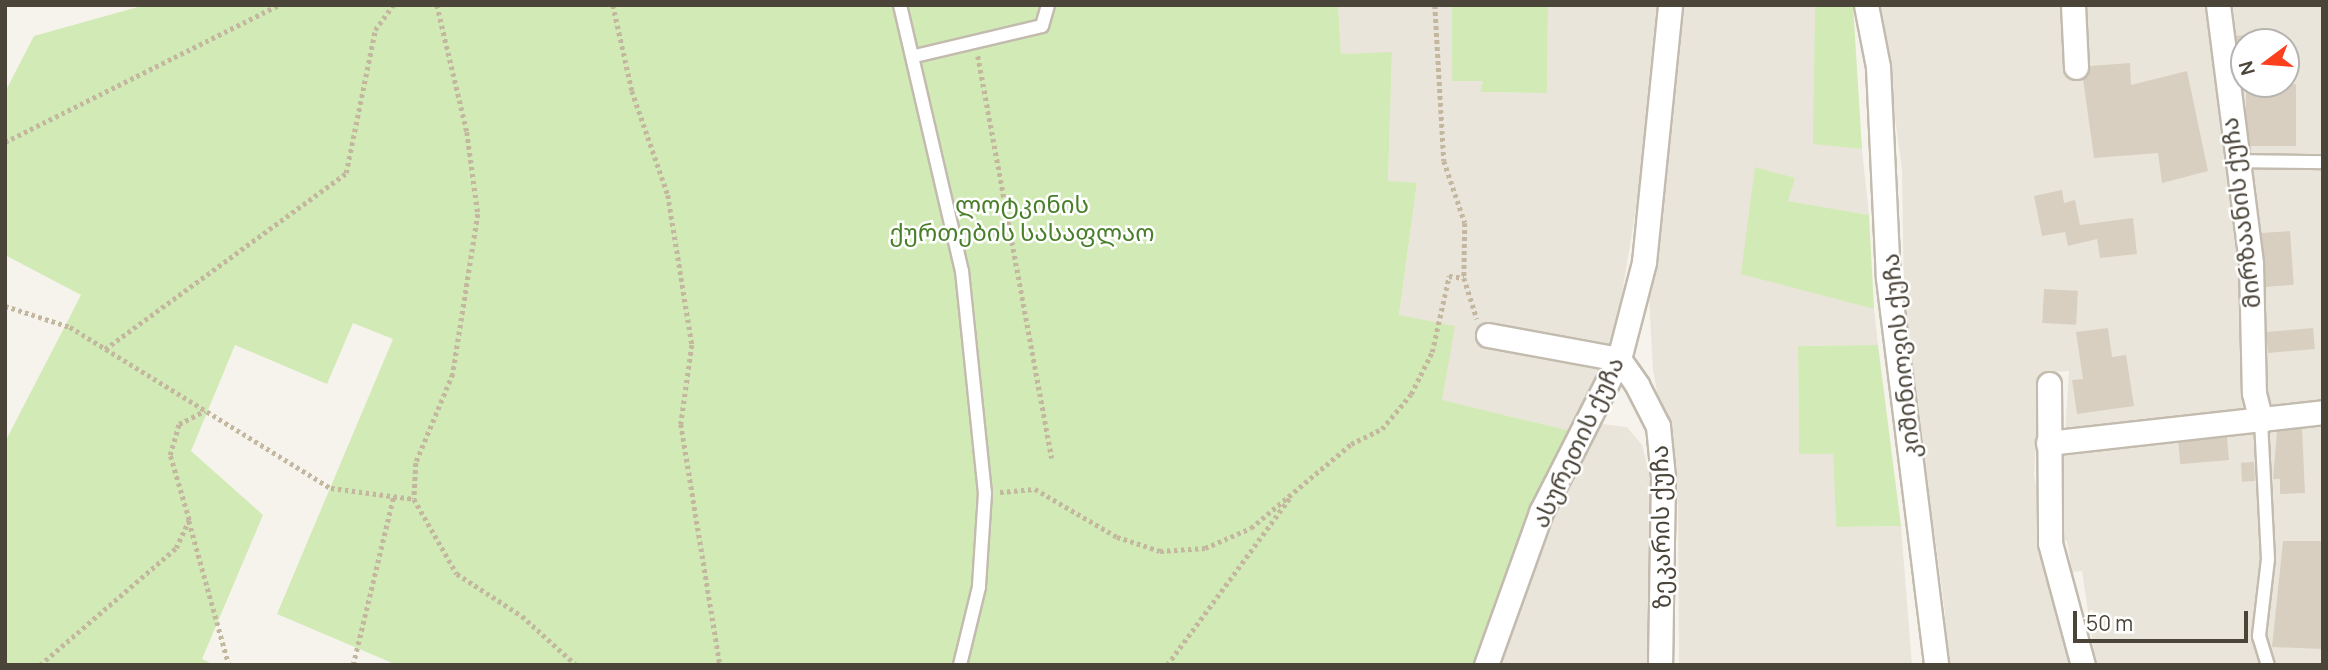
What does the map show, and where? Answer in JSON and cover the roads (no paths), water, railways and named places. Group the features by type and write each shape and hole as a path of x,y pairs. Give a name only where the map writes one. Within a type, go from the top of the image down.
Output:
{"street":[{"name":"ასურეთის ქუჩა","path":"1486,665 1541,512 1619,359 1644,262 1670,5"},
{"name":"კიშინიოვის ქუჩა","path":"1866,5 1878,67 1888,278 1936,665"},
{"path":"2073,5 2076,67"},
{"name":"მირზაანის ქუჩა","path":"2218,5 2261,421"},
{"path":"1488,335 1619,359"},
{"name":"ზეკარის ქუჩა","path":"1619,359 1658,426 1660,665"},
{"path":"2049,384 2050,543 2083,665"},
{"path":"2048,443 2323,412"}],"lane":[{"path":"900,5 915,56 962,271 985,493 979,587 960,665"},
{"path":"915,56 1042,26 1048,5"},
{"path":"2236,161 2323,162"},
{"path":"2261,421 2268,559 2259,636 2268,665"}],"park label":[{"name":"ლოტკინის ქურთების სასაფლაო","path":"1022,218"}]}
